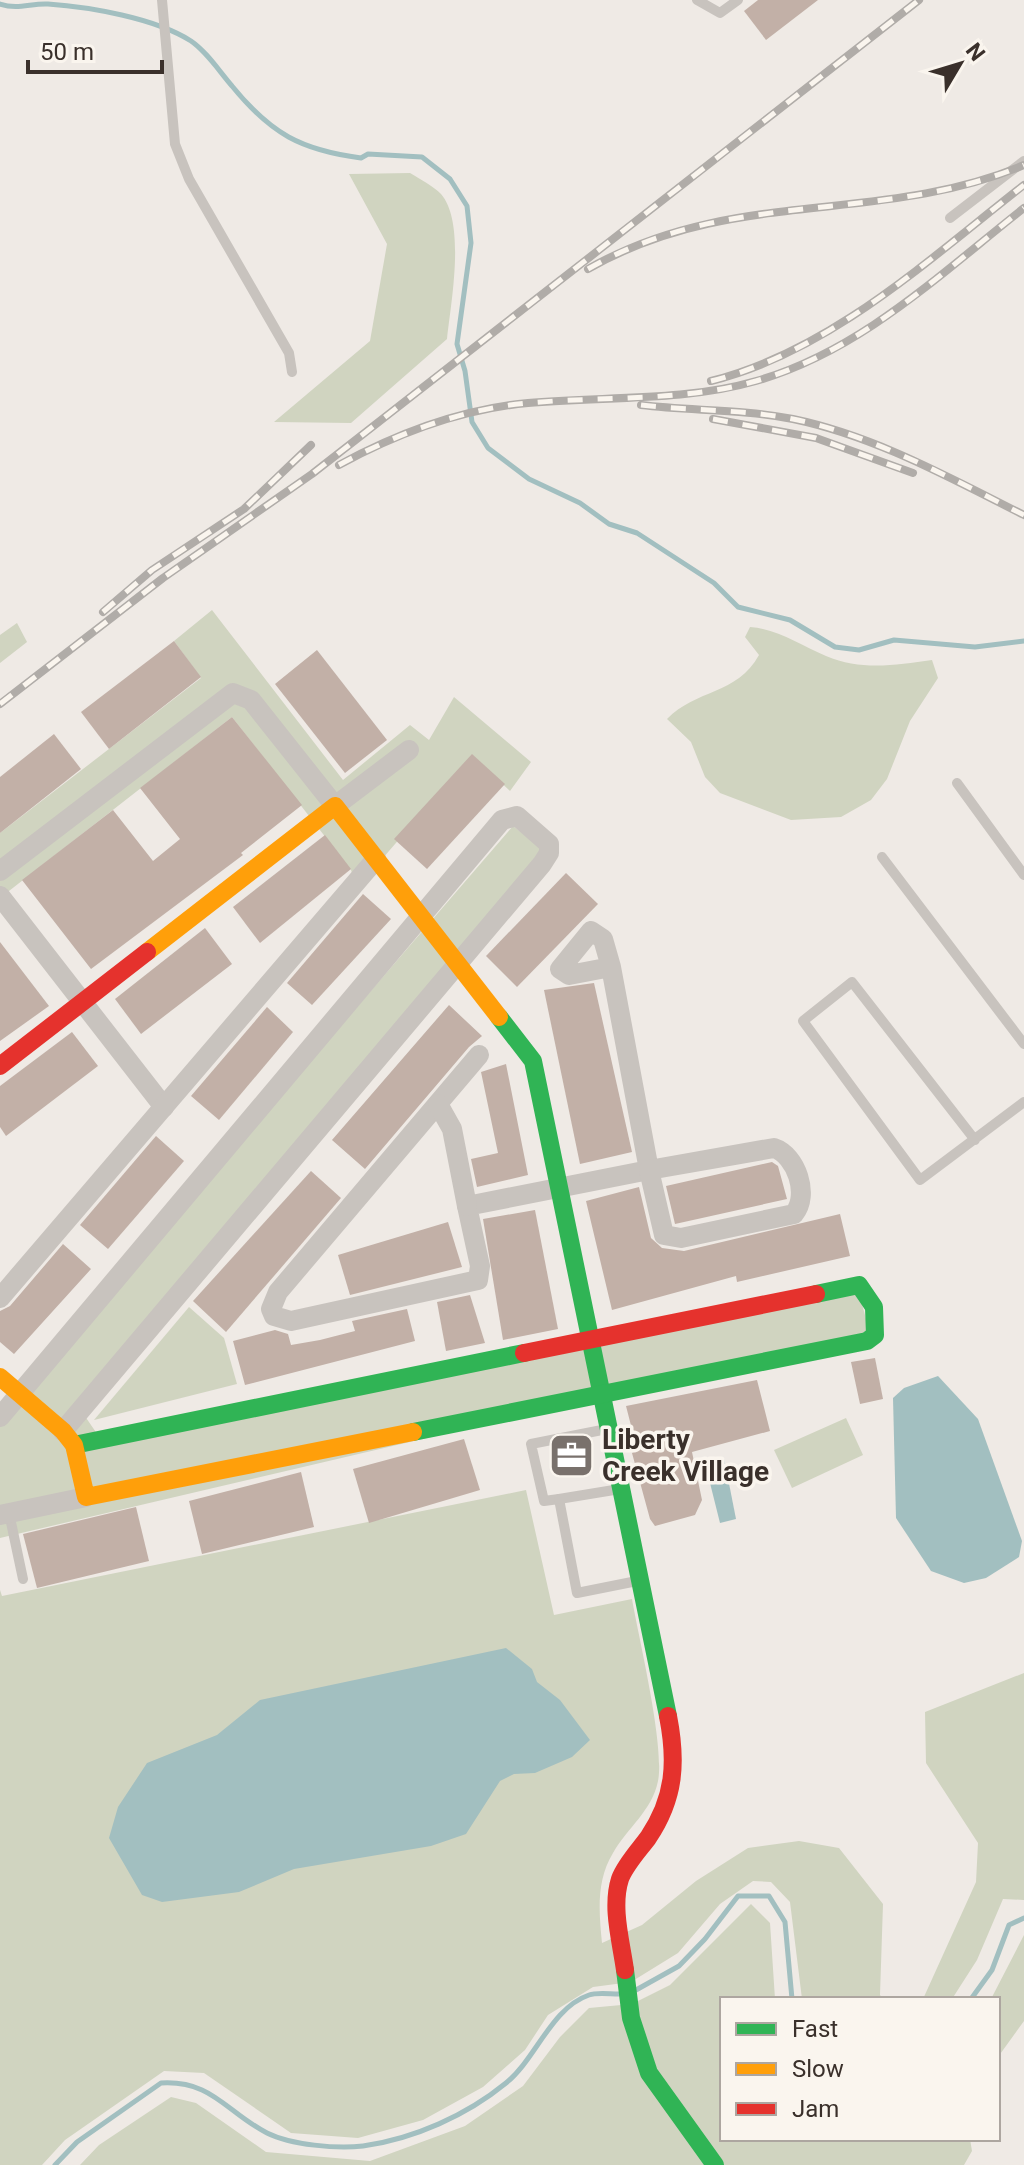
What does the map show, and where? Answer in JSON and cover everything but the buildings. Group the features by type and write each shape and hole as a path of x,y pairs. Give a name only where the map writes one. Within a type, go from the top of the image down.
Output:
{"street":[{"path":"0,871 233,693 251,700 533,1061 675,1751 672,1793 658,1823 621,1876 616,1900 630,2005 649,2073 715,2165"},
{"path":"0,1066 409,750"},
{"path":"0,1417 421,915 508,815 517,816 549,844 549,853 542,864 68,1438"},
{"path":"0,1298 376,859"},
{"path":"0,896 164,1107"},
{"path":"467,1206 649,1170 774,1148 791,1159 798,1177 800,1207 794,1214 670,1239 660,1228 649,1170 611,967"},
{"path":"438,1104 452,1129 480,1266 478,1280 291,1321 274,1316 271,1309 278,1292 479,1055"},
{"path":"4,1514 867,1341 875,1335 876,1312 873,1300 859,1285 68,1438"},
{"path":"0,1377 68,1438 86,1497"}],"lane":[{"path":"162,0 175,144 189,179 289,353 292,372"},
{"path":"697,0 720,13 738,0"},
{"path":"950,218 1024,161"},
{"path":"957,783 1024,875"},
{"path":"882,857 1024,1044"},
{"path":"975,1140 852,982 803,1021 920,1180 975,1140 1024,1102"},
{"path":"609,1428 531,1444 544,1501 621,1489"},
{"path":"559,1499 577,1593 639,1580"},
{"path":"4,1514 23,1579"}],"green space":[{"path":"410,173 441,194 449,207 453,224 455,264 447,339 351,423 274,422 370,341 387,244 349,174"},
{"path":"212,610 343,780 410,725 429,740 454,697 531,762 510,791 472,755 357,888 351,870 232,717 0,898 0,833 201,678 174,641"},
{"path":"17,623 27,642 0,663 0,635"},
{"path":"750,627 779,634 826,656 853,664 879,666 932,660 938,678 910,721 887,779 871,800 841,817 791,820 720,793 705,777 691,742 667,719 678,709 728,685 750,668 759,655 745,637"},
{"path":"513,826 544,850 78,1406 104,1444 858,1289 870,1334 0,1538 0,1421"},
{"path":"189,1307 224,1338 237,1384 94,1420"},
{"path":"846,1418 863,1455 792,1488 774,1450"},
{"path":"526,1490 554,1615 632,1599 650,1692 658,1743 658,1781 650,1801 619,1844 604,1875 600,1908 602,1943 642,1925 696,1881 748,1848 799,1841 839,1848 883,1904 882,1997 802,1997 790,1902 771,1882 753,1881 720,1904 678,1953 631,1982 593,1987 548,2015 525,2050 483,2087 423,2120 358,2138 291,2133 204,2073 164,2071 65,2140 42,2165 0,2165 0,1590 2,1596"},
{"path":"1024,1673 1024,1900 1003,1899 977,1960 953,1997 924,1997 976,1882 978,1843 926,1763 925,1712"},
{"path":"751,1904 770,1923 775,1997 720,1997 720,2141 970,2141 972,2151 964,2165 80,2165 99,2145 171,2097 196,2103 266,2152 370,2161 465,2126 523,2086 560,2037 589,2008 632,2004 670,1985"},
{"path":"1024,1935 1024,2021 1000,2054 1000,1997 992,1997"}],"water":[{"path":"938,1376 978,1419 1022,1541 1019,1557 986,1578 964,1583 931,1571 896,1518 893,1398 904,1388"},
{"path":"724,1458 736,1519 720,1523 705,1463"},
{"path":"506,1648 532,1669 537,1682 560,1700 590,1740 572,1757 535,1773 514,1774 500,1781 466,1834 431,1846 294,1869 239,1892 162,1902 142,1895 109,1838 118,1807 147,1763 217,1735 260,1700"}],"waterway":[{"path":"0,4 83,8 159,26 197,45 246,103 289,137 340,155 361,158 368,154 422,157 450,179 467,206 471,243 457,344 465,371 472,422 488,448 529,479 580,503 609,524 637,533 714,583 738,607 790,620 835,647 859,650 894,640 975,647 1024,641"},
{"path":"636,1990 679,1966 705,1939 738,1896 769,1896 785,1922 792,1997"},
{"path":"972,1997 992,1970 1009,1925 1024,1918"},
{"path":"55,2165 77,2142 161,2083 179,2083 206,2092 253,2125 288,2141 352,2147 401,2138 439,2124 491,2095 517,2073 554,2022 576,2002 592,1994 619,1994"}],"railway":[{"path":"0,704 163,578 312,474 919,0"},
{"path":"588,269 642,243 697,226 915,195 970,184 1024,165"},
{"path":"711,381 755,367 838,325 915,272 1024,185"},
{"path":"339,465 406,433 479,411 528,403 700,392 756,381 794,368 830,351 898,308 1024,208"},
{"path":"641,405 755,413 823,426 883,447 1024,515"},
{"path":"713,419 816,438 913,473"},
{"path":"103,612 152,570 244,509 311,445"}],"traffic: fast":[{"path":"499,1017 533,1061 668,1716"},
{"path":"413,1432 867,1341 875,1335 874,1307 859,1285 816,1294"},
{"path":"74,1445 524,1353"},
{"path":"625,1970 631,2018 649,2073 715,2165"}],"traffic: slow":[{"path":"147,952 335,806 499,1017"},
{"path":"0,1377 63,1431 74,1445 86,1497 413,1432"}],"traffic: jam":[{"path":"0,1066 147,952"},
{"path":"524,1353 816,1294"},
{"path":"625,1970 617,1890 625,1868 657,1823 669,1794 673,1764 668,1716"}],"place":[{"name":"Liberty Creek Village","path":"571,1455"}]}
